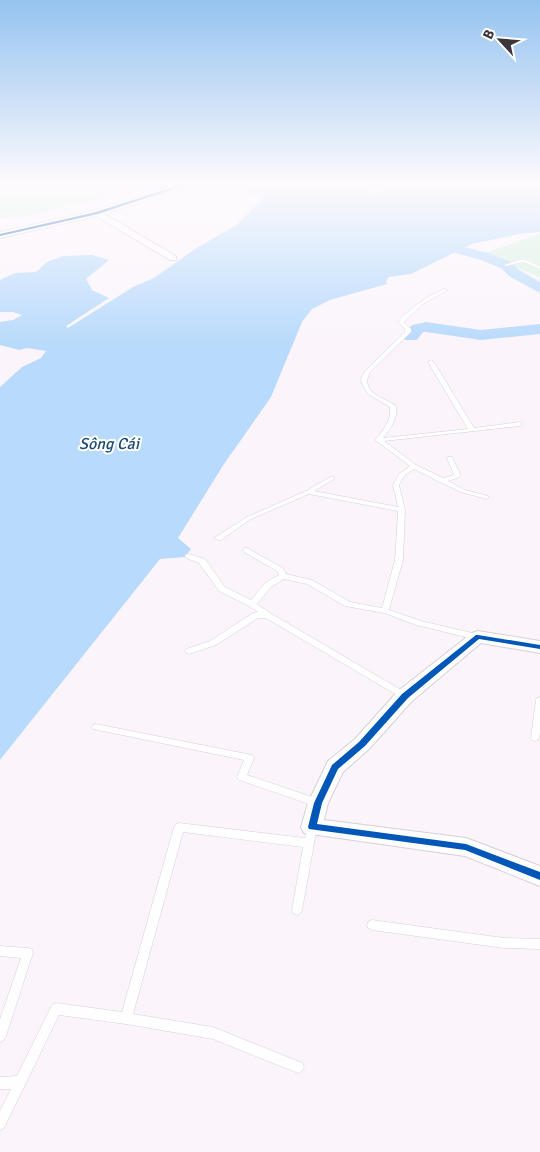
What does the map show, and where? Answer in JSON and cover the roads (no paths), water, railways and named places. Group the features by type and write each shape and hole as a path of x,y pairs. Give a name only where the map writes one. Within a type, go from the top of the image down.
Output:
{"street":[{"path":"140,239 173,258"},
{"path":"540,646 478,637 405,696 362,744 335,767 318,803 310,835 466,847 540,876"}],"lane":[{"path":"506,265 523,260 540,268"},
{"path":"378,440 389,425 394,411 393,406 369,393 365,387 364,378 408,332 408,329 401,322 407,315 426,299 446,290"},
{"path":"431,362 472,430"},
{"path":"378,440 520,424"},
{"path":"378,440 414,466 441,482 463,491 486,497"},
{"path":"441,482 458,476 450,458"},
{"path":"386,611 399,560 402,510 396,485 401,475 414,466"},
{"path":"218,538 249,518 308,492 332,478"},
{"path":"308,492 402,510"},
{"path":"247,550 280,570 283,576"},
{"path":"189,556 202,561 222,589 252,604 267,615 405,696"},
{"path":"252,604 268,585 283,576 309,582 348,604 386,611 419,623 478,637"},
{"path":"189,651 213,643 256,615 267,615"},
{"path":"534,738 540,700"},
{"path":"96,728 249,758 242,777 318,803"},
{"path":"126,1018 179,826 310,835 297,910"},
{"path":"372,924 504,943 540,944"},
{"path":"0,951 28,954 0,1036"},
{"path":"0,1124 56,1009 126,1018 213,1033 298,1067"},
{"path":"0,1083 20,1082"}],"water":[{"name":"Sông Cái","path":"213,239 497,239 472,244 411,274 389,277 386,281 387,284 330,300 312,309 302,322 271,397 224,464 178,538 191,549 185,557 160,559 0,760 0,387 22,367 41,358 46,351 27,348 19,350 0,345 0,322 13,320 22,315 13,312 0,312 0,280 15,273 36,272 47,262 63,256 92,255 109,260 86,279 92,290 109,298 66,326 68,328 133,287 154,278"}],"waterway":[{"path":"430,242 483,256 506,265 514,273 540,288"},
{"path":"411,336 418,328 426,327 481,335 540,329"}]}
